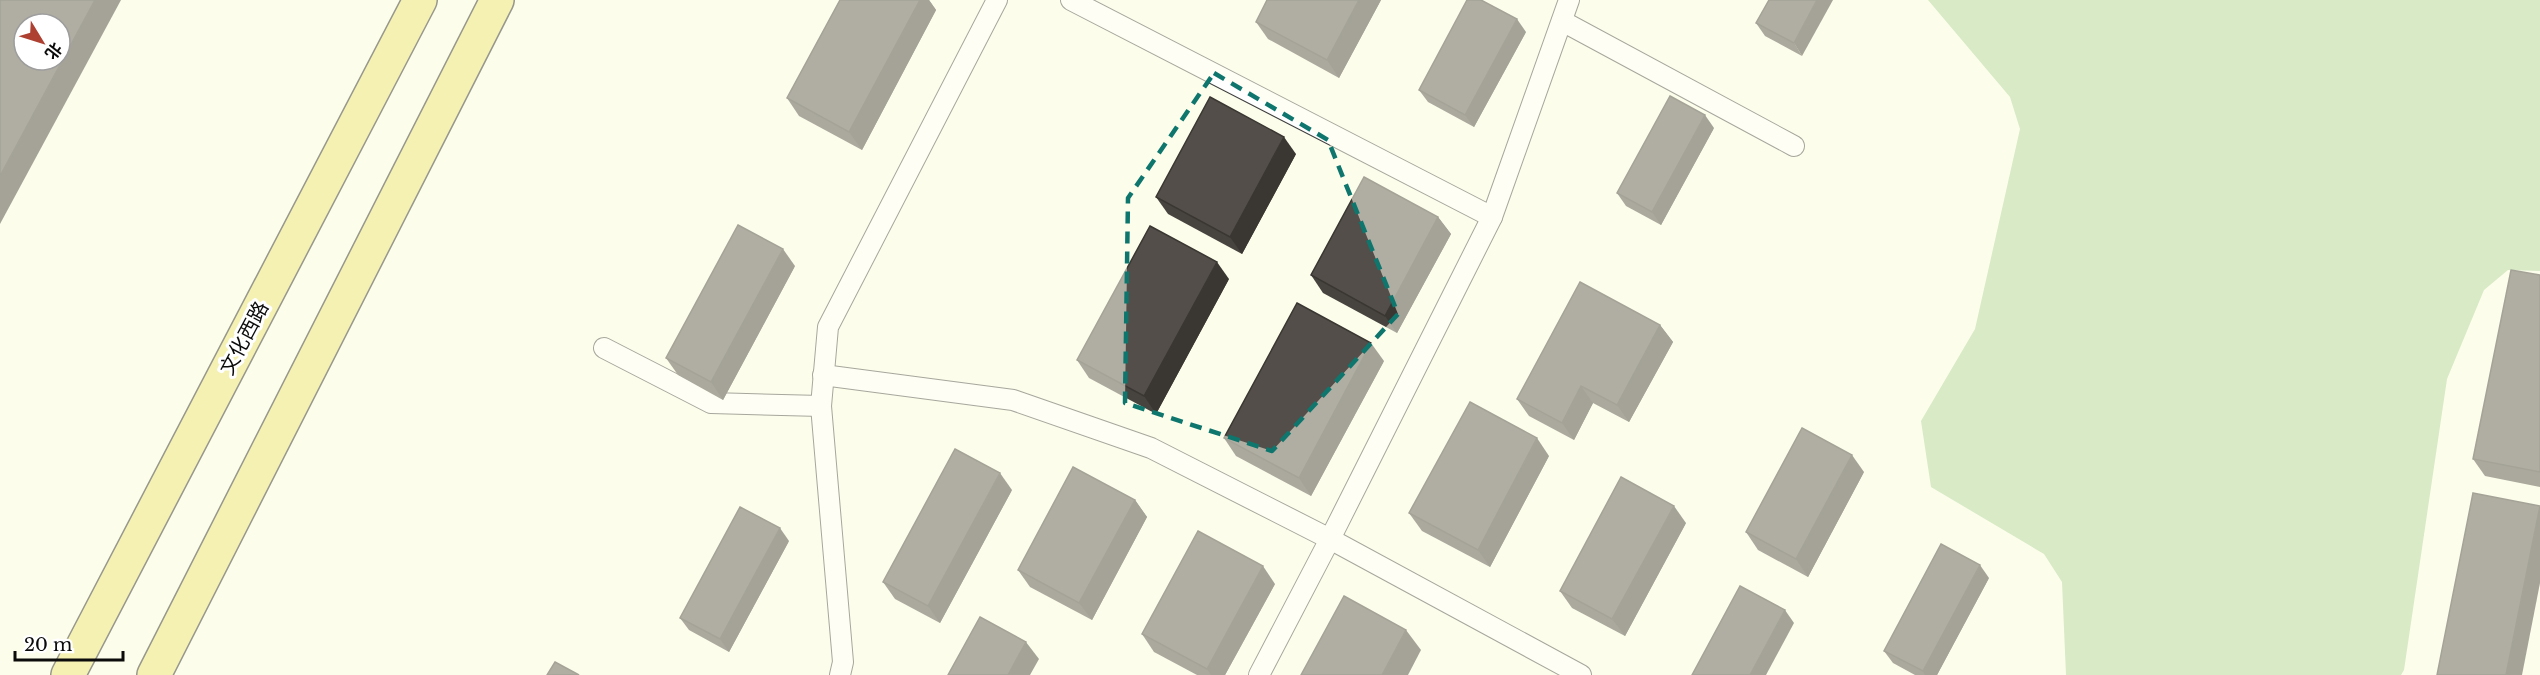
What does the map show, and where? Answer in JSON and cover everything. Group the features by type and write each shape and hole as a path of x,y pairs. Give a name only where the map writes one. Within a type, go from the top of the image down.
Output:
{"main road":[{"name":"文化西路","path":"68,675 420,0"},
{"path":"154,675 497,0"}],"lane":[{"path":"840,675 843,662 821,406 828,327 997,0"},
{"path":"1071,0 1492,217"},
{"path":"1258,675 1330,539 1492,217 1569,0"},
{"path":"1562,21 1794,146"},
{"path":"604,348 711,403 821,406"},
{"path":"823,375 1013,400 1151,448 1330,539 1581,675"}],"highlighted area":[{"path":"1214,73 1328,140 1398,314 1272,451 1125,403 1128,198"}],"green space":[{"path":"1928,0 2540,0 2540,271 2508,270 2484,290 2447,379 2404,670 2401,675 2066,675 2062,582 2044,554 1931,487 1921,421 1975,329 2020,129 2010,97"}],"building":[{"path":"0,0 95,0 72,43 72,12 12,12 12,72 56,72 0,176"},
{"path":"840,0 920,0 849,132 787,98"},
{"path":"1267,0 1359,0 1327,60 1256,22"},
{"path":"1467,0 1481,0 1517,19 1465,115 1419,90"},
{"path":"1769,0 1817,0 1794,43 1756,23"},
{"path":"1670,96 1705,115 1652,212 1617,193"},
{"path":"1210,97 1284,137 1230,237 1156,197"},
{"path":"1364,177 1438,217 1385,316 1311,275"},
{"path":"738,225 783,249 711,382 666,358"},
{"path":"1150,226 1217,262 1144,396 1077,360"},
{"path":"2511,270 2540,275 2540,472 2473,459"},
{"path":"1580,282 1660,325 1617,405 1581,386 1562,423 1517,399"},
{"path":"1297,303 1371,343 1299,478 1224,438"},
{"path":"1470,402 1537,438 1478,550 1409,513"},
{"path":"1802,428 1852,455 1796,559 1746,532"},
{"path":"955,449 1000,473 928,606 883,582"},
{"path":"1073,467 1135,500 1079,603 1018,570"},
{"path":"1621,477 1674,506 1612,619 1560,591"},
{"path":"2473,493 2540,506 2506,675 2437,675"},
{"path":"740,507 780,528 720,639 680,618"},
{"path":"1198,531 1263,566 1207,669 1142,634"},
{"path":"1941,544 1980,565 1923,671 1884,651"},
{"path":"1740,586 1785,610 1750,675 1692,675"},
{"path":"1344,596 1406,630 1382,675 1301,675"},
{"path":"980,617 1026,642 1008,675 948,675"},
{"path":"555,662 579,675 547,675"}]}
